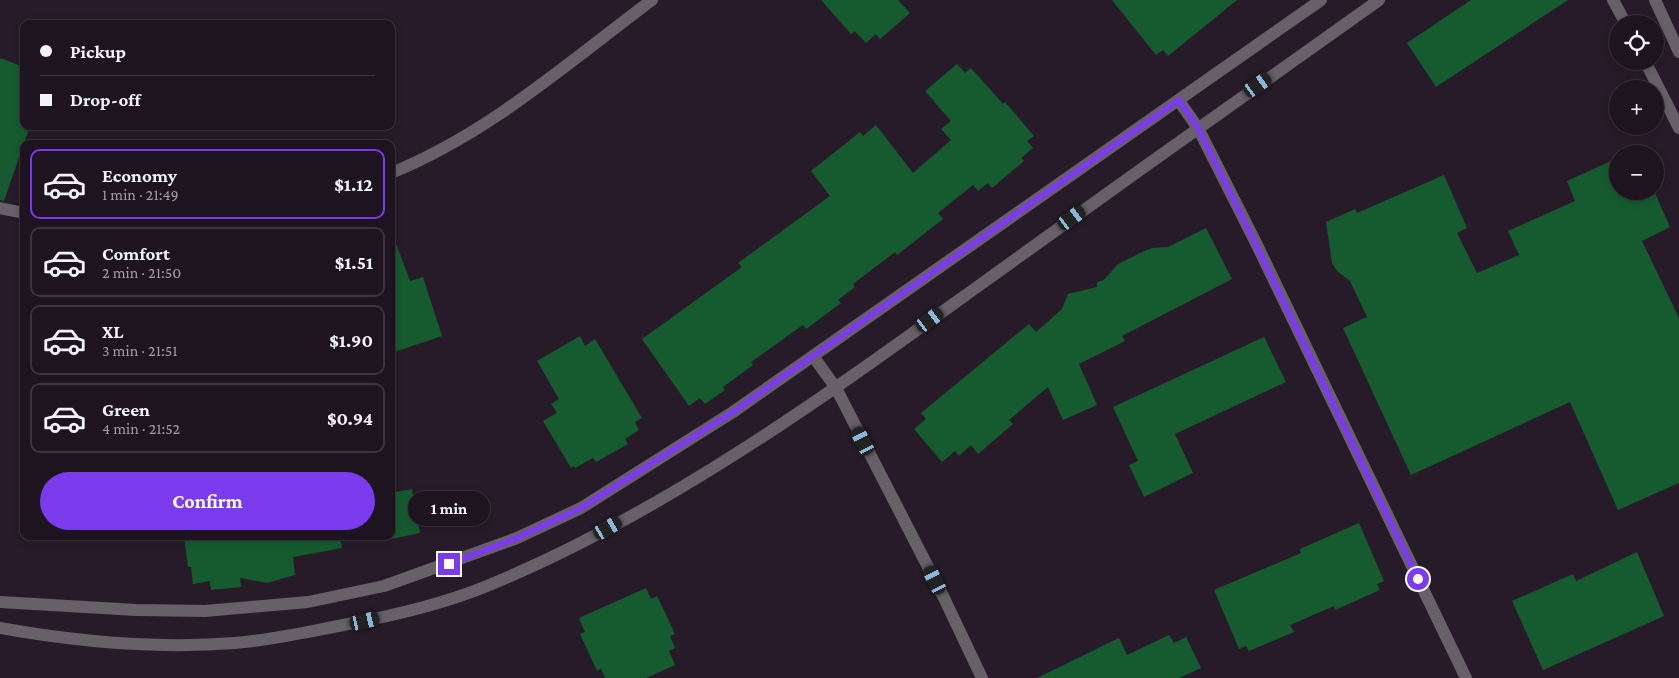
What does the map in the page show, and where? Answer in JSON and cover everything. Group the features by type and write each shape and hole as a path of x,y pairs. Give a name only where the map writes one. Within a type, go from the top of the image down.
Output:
{"street":[{"path":"395,171 437,153 474,132 652,0"},
{"path":"0,602 136,610 206,611 308,602 384,586 517,538 581,508 733,412 1321,0"},
{"path":"0,628 66,640 197,645 239,642 291,635 422,608 484,587 595,536 719,465 836,388 1379,0"},
{"path":"1613,0 1621,15"},
{"path":"1655,0 1679,52"},
{"path":"1650,70 1679,128"},
{"path":"1179,100 1198,128 1466,678"},
{"path":"0,208 20,212"},
{"path":"812,356 836,388 944,598 982,678"}],"building":[{"path":"821,0 898,0 910,13 880,39 876,34 866,43 855,31 851,34"},
{"path":"1112,0 1237,0 1168,56 1163,50 1156,55"},
{"path":"1471,0 1568,0 1436,87 1407,43"},
{"path":"0,58 20,66 20,130 29,130 25,140 20,140 20,155 4,201 0,200"},
{"path":"957,64 965,73 971,68 1003,104 1005,102 1034,136 1027,141 1033,148 1021,158 1024,161 992,188 988,183 978,191 973,185 938,213 943,219 897,255 895,252 853,284 855,287 838,300 841,303 806,329 803,325 751,362 753,365 723,387 725,390 705,404 700,398 689,406 642,339 742,267 738,263 830,196 811,171 860,132 863,136 876,125 913,173 951,140 941,129 951,121 925,91"},
{"path":"1609,162 1609,200 1658,200 1670,227 1642,241 1679,318 1679,483 1618,510 1570,402 1411,475 1343,328 1367,317 1350,281 1337,271 1332,263 1326,222 1355,209 1357,213 1444,175 1467,228 1457,233 1477,273 1519,255 1508,231 1575,201 1567,181"},
{"path":"1206,228 1232,279 1122,336 1125,341 1079,364 1097,405 1063,420 1048,387 1009,420 1013,424 978,454 971,445 959,456 955,451 942,462 914,429 926,419 921,413 1029,324 1036,332 1062,309 1068,294 1097,287 1097,282 1104,280 1118,264 1152,248 1168,247"},
{"path":"395,241 410,281 423,277 442,336 395,352"},
{"path":"580,336 585,346 595,339 642,418 635,422 639,430 625,439 628,444 596,462 593,458 575,468 574,466 571,468 543,421 557,413 551,404 559,399 537,361"},
{"path":"1264,337 1286,382 1175,434 1193,473 1144,497 1129,465 1138,461 1113,407"},
{"path":"412,489 420,533 395,538 395,492"},
{"path":"1359,523 1384,581 1377,584 1380,590 1335,610 1334,606 1290,625 1294,632 1249,651 1246,646 1239,649 1214,590 1301,553 1300,549"},
{"path":"185,540 341,540 342,548 293,557 295,575 267,583 240,578 241,587 211,590 210,581 193,584 191,567 188,567"},
{"path":"1637,552 1664,616 1543,670 1512,601 1573,574 1576,581"},
{"path":"646,588 651,599 657,596 675,634 670,636 675,648 669,651 675,665 646,678 605,678 601,669 597,671 580,634 585,632 579,618"},
{"path":"1169,635 1174,643 1186,637 1201,668 1179,678 1037,678 1119,638 1127,655"}],"route":[{"path":"449,564 517,538 581,508 733,412 1179,100 1198,128 1418,579"}]}
